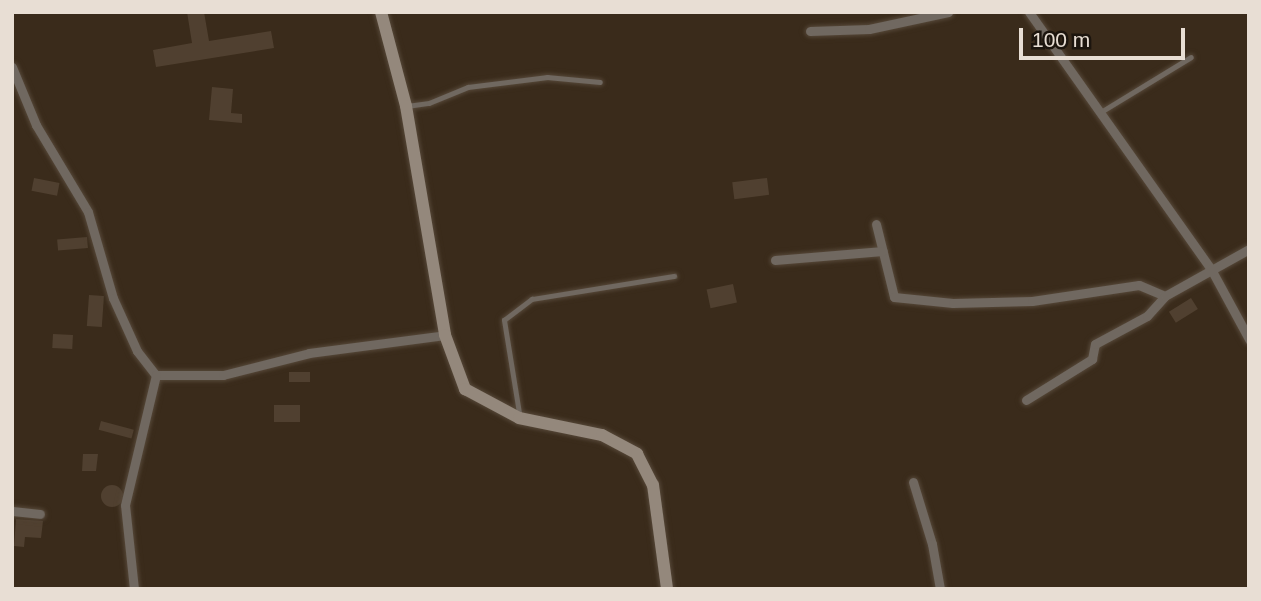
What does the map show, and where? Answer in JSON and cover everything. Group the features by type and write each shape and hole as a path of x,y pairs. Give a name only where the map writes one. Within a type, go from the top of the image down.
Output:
{"street":[{"path":"381,12 406,106 445,335 465,389 519,418 602,435 638,454 653,485 667,589"},
{"path":"810,32 869,29 948,12"},
{"path":"1029,12 1211,269 1249,339"},
{"path":"12,67 36,125 88,212 113,298 137,351 156,375"},
{"path":"876,224 894,297 953,303 1032,301 1139,285 1165,296"},
{"path":"1026,400 1092,359 1095,344 1147,316 1165,296 1249,249"},
{"path":"775,260 883,251"},
{"path":"156,375 223,375 309,353 445,335"},
{"path":"134,589 125,505 156,375"},
{"path":"913,482 932,544 940,589"},
{"path":"12,511 40,513"}],"lane":[{"path":"1101,112 1192,57"},
{"path":"406,106 429,103 468,87 547,77 600,82"},
{"path":"519,418 504,320 533,299 674,276"}],"building":[{"path":"187,12 204,12 209,41 271,31 274,48 156,67 153,50 192,43"},
{"path":"212,87 233,89 231,113 242,114 242,123 209,120"},
{"path":"34,178 60,183 57,196 32,191"},
{"path":"767,178 769,195 734,199 732,182"},
{"path":"87,237 88,248 58,251 57,240"},
{"path":"733,284 737,303 711,308 707,290"},
{"path":"89,295 104,296 102,327 87,326"},
{"path":"1191,298 1198,309 1176,323 1169,312"},
{"path":"53,334 73,335 72,349 52,348"},
{"path":"289,372 310,372 310,382 289,382"},
{"path":"274,405 300,405 300,422 274,422"},
{"path":"101,421 134,430 132,438 99,430"},
{"path":"83,454 98,454 96,471 82,471"},
{"path":"112,485 122,492 123,496 116,506 112,507 102,500 101,496 108,486"},
{"path":"16,519 43,521 41,538 25,537 24,547 14,546"}]}
